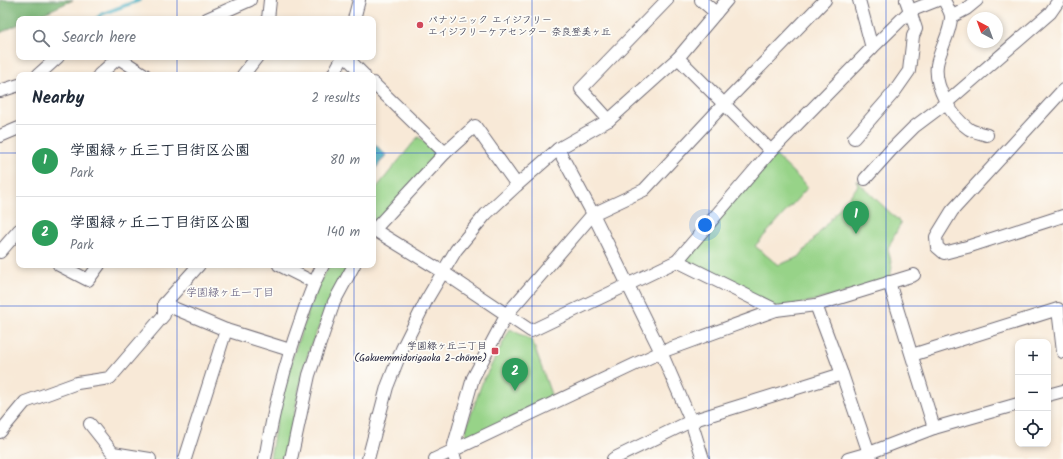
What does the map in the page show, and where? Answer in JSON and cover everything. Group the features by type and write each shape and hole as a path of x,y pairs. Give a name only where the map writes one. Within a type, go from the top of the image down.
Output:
{"street":[{"path":"214,16 250,0"},
{"path":"268,16 270,0"},
{"path":"355,16 359,0"},
{"path":"609,120 581,89 667,0"},
{"path":"701,0 716,13"},
{"path":"368,459 387,387 402,349 427,299 456,250 486,214 558,149 609,120 678,58 728,0"},
{"path":"454,455 473,378 507,314 593,214 644,190 724,104 825,0"},
{"path":"859,0 872,48"},
{"path":"376,232 443,272 531,330 677,261 771,151 872,48 908,5 938,0"},
{"path":"944,0 951,17 946,43 937,65 937,82 946,103 958,119 970,130 987,134"},
{"path":"951,17 966,9 977,0"},
{"path":"866,178 914,127 946,103 1050,13 1059,0"},
{"path":"854,138 895,91 909,71 913,36 916,28 908,5"},
{"path":"678,58 771,151"},
{"path":"41,72 55,60"},
{"path":"102,72 115,60"},
{"path":"122,60 140,72"},
{"path":"245,72 255,60"},
{"path":"335,72 342,60"},
{"path":"347,60 361,72"},
{"path":"0,91 16,86"},
{"path":"376,86 445,153"},
{"path":"1063,90 952,211 936,237 937,247 944,253 1063,216"},
{"path":"376,227 445,153 475,126 517,185"},
{"path":"0,136 16,129"},
{"path":"558,149 593,214 661,352 691,421 703,459"},
{"path":"0,252 14,243"},
{"path":"677,261 776,310"},
{"path":"65,268 88,280 97,268"},
{"path":"0,432 25,402 77,383 110,378 164,314 164,304 191,268"},
{"path":"286,268 314,282"},
{"path":"265,459 273,415 290,350 314,282 322,268"},
{"path":"292,459 308,375 334,302 352,268"},
{"path":"435,459 454,455 661,352 776,310 816,305 914,275"},
{"path":"889,282 934,428"},
{"path":"164,304 226,330 290,350"},
{"path":"816,305 842,374 870,456"},
{"path":"912,355 1060,308 1063,352"},
{"path":"185,459 226,330"},
{"path":"613,459 691,421 842,374"},
{"path":"1051,394 1063,391"},
{"path":"848,459 870,456 934,428 1015,405"},
{"path":"90,424 112,453 150,459"}],"green space":[{"path":"0,0 73,0 38,16 16,16 16,25 0,33"},
{"path":"418,137 433,147 434,158 379,220 376,220 376,188"},
{"path":"771,151 808,187 755,246 778,265 799,257 858,186 856,180 901,223 888,248 892,267 889,282 776,310 677,261"},
{"path":"328,268 348,268 311,345 300,387 287,459 270,459 277,417 294,353 317,286"},
{"path":"510,329 532,340 554,403 466,439 466,429 482,383"}],"water":[{"path":"376,145 386,155 376,168"}],"waterway":[{"path":"100,16 140,0"}],"place":[{"name":"パナソニック エイジフリー エイジフリーケアセンター 奈良登美ヶ丘","path":"420,25"},
{"name":"学園緑ヶ丘三丁目街区公園","path":"856,234"},
{"name":"学園緑ヶ丘二丁目 (Gakuemmidorigaoka 2-chōme)","path":"495,351"},
{"name":"学園緑ヶ丘二丁目街区公園","path":"515,391"}],"district":[{"name":"学園緑ヶ丘一丁目","path":"230,292"}]}
